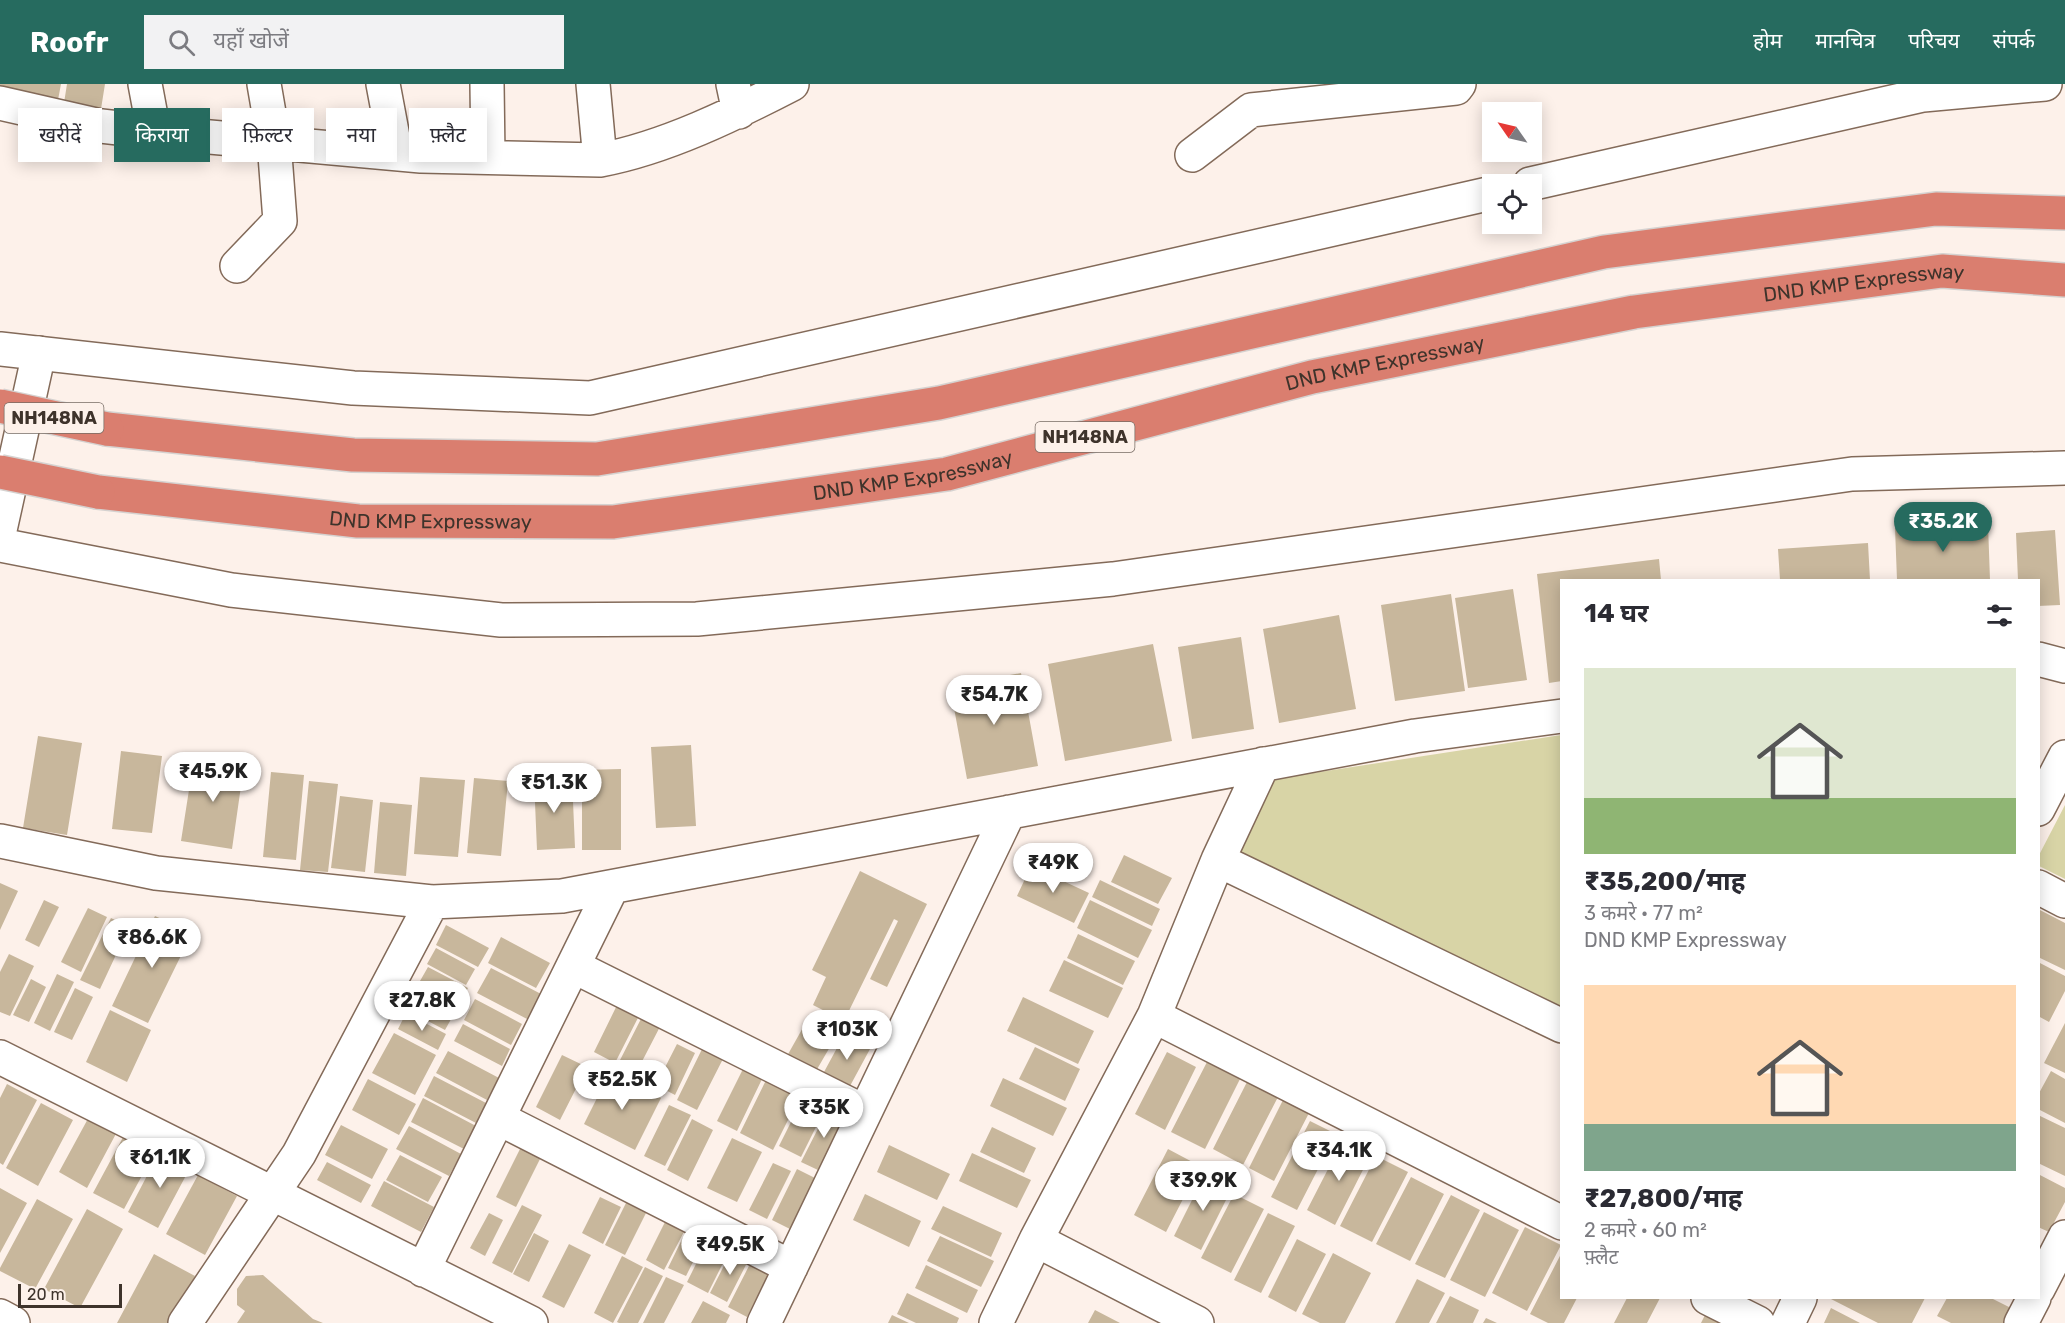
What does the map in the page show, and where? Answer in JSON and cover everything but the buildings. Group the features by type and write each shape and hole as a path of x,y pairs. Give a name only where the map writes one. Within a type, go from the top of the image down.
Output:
{"highway":[{"name":"NH148NA","path":"0,406 107,429 353,455 597,459 939,403 1604,252 1936,209 2065,213"},
{"name":"DND KMP Expressway","path":"0,472 98,492 358,521 613,522 947,474 1312,377 1634,312 1942,272 2065,280"}],"street":[{"path":"145,84 150,108"},
{"path":"264,84 268,108"},
{"path":"382,84 387,108"},
{"path":"488,84 488,156"},
{"path":"593,84 600,160"},
{"path":"397,153 600,160 625,156 736,98 792,84"},
{"path":"1192,155 1251,110 1456,88 1460,84"},
{"path":"1542,181 1923,95 2045,84"},
{"path":"0,103 114,127"},
{"path":"237,266 279,221 275,162"},
{"path":"0,349 353,388 590,398 1482,195"},
{"path":"0,530 39,353"},
{"path":"0,545 231,590 501,620 697,619 1113,579 1852,474 2065,468"},
{"path":"2040,660 2065,666"},
{"path":"0,841 156,873 432,902 562,896 1415,736 1560,716"},
{"path":"2040,805 2065,757"},
{"path":"996,1323 1036,1240 1154,1016 1218,860 1263,764"},
{"path":"764,1323 1009,812"},
{"path":"1218,860 1560,1025"},
{"path":"423,1270 612,887"},
{"path":"2040,888 2065,901"},
{"path":"185,1323 299,1154 432,902"},
{"path":"573,966 865,1112"},
{"path":"1154,1016 1560,1222"},
{"path":"0,1057 423,1270 493,1315 531,1323"},
{"path":"498,1118 791,1267"},
{"path":"2040,1285 2065,1237"},
{"path":"1036,1240 1197,1323"},
{"path":"1710,1299 1758,1323"},
{"path":"1788,1323 1800,1299"},
{"path":"2021,1323 2033,1299"},
{"path":"0,1316 13,1323"}],"shaded area":[{"path":"1560,735 1560,1006 1238,851 1274,779"},
{"path":"2065,805 2065,879 2040,866 2040,853"}]}
